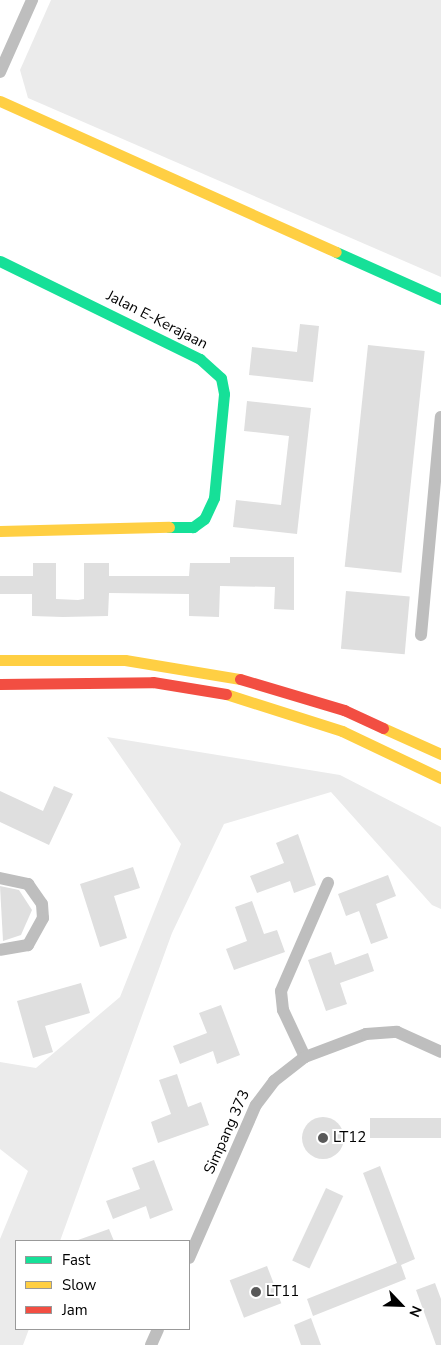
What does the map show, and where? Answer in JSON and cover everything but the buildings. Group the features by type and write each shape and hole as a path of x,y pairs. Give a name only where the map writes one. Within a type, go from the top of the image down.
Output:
{"street":[{"path":"0,72 32,0"},
{"path":"0,101 441,298"},
{"name":"Jalan E-Kerajaan","path":"0,261 200,359 221,378 224,394 214,498 204,519 193,527 0,531"},
{"path":"420,634 428,575 440,448 441,417"},
{"path":"428,575 441,580"},
{"path":"0,660 125,660 219,672 344,710 407,735 441,754"},
{"path":"0,684 153,682 222,693 342,731 441,778"},
{"path":"0,878 28,884 39,899 43,918 28,945 0,950"},
{"path":"305,1056 282,1010 280,991 328,883"},
{"name":"Simpang 373","path":"190,1256 264,1090 305,1056 342,1041 384,1032 410,1036 441,1052"},
{"path":"151,1345 158,1330"}],"shaded area":[{"path":"51,0 441,0 441,277 28,98 20,70"},
{"path":"107,737 340,775 441,827 441,909 432,905 331,792 224,824 172,933 60,1240 15,1240 15,1330 29,1330 23,1345 0,1345 0,1239 28,1171 0,1149 0,1062 36,1068 120,997 181,844"}],"traffic: fast":[{"path":"336,252 441,299"},
{"path":"0,261 200,359 221,378 224,394 214,498 204,519 193,527 169,527"}],"traffic: slow":[{"path":"0,101 336,252"},
{"path":"0,531 169,527"},
{"path":"0,660 125,660 240,679"},
{"path":"226,694 342,731 441,778"},
{"path":"383,728 441,754"}],"traffic: jam":[{"path":"240,679 344,710 383,728"},
{"path":"0,684 153,682 226,694"}],"place":[{"name":"LT12","path":"323,1138"},
{"name":"LT11","path":"256,1292"}]}
